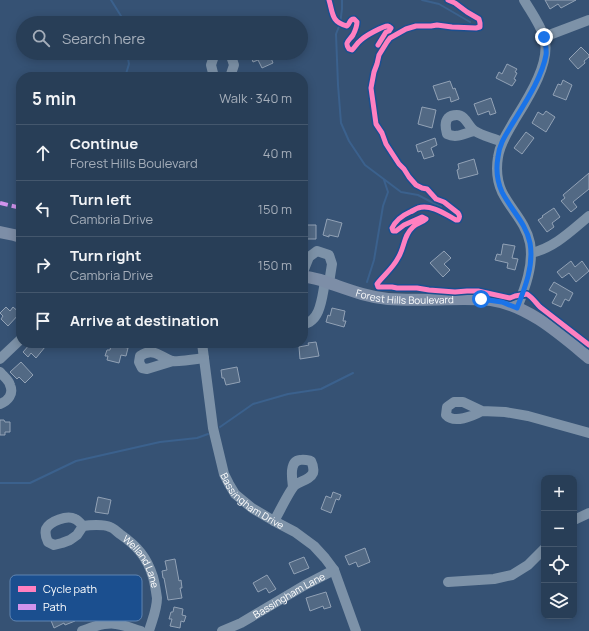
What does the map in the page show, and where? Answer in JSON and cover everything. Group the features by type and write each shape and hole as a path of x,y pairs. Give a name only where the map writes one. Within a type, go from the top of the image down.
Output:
{"main road":[{"path":"0,232 16,236"},
{"name":"Forest Hills Boulevard","path":"308,277 327,282 354,292 387,299 481,299 502,302 533,315 589,358"}],"street":[{"path":"517,308 529,273 531,253 530,242 523,224 503,193 498,182 498,156 502,142 537,81 546,56 544,37 536,19 524,0"},
{"path":"544,37 589,20"},
{"path":"213,60 211,65 213,72"},
{"path":"232,60 234,65 232,72"},
{"path":"474,131 502,142"},
{"path":"531,253 541,251 550,246 589,216"},
{"path":"308,260 317,251 328,255 332,264 318,313 308,322"},
{"path":"0,359 16,344"},
{"name":"Bassingham Drive","path":"203,348 213,428 224,474 229,484 235,494 252,508 274,522 295,532 314,546 325,558 334,570 356,631"},
{"path":"173,361 204,358"},
{"path":"0,372 10,384 12,391 10,397 0,404"},
{"path":"482,411 505,412 528,416 589,433"},
{"path":"274,522 293,487"},
{"path":"577,519 589,513"},
{"name":"Welland Lane","path":"83,526 110,526 138,549 146,559 156,588 157,600 156,611 149,631"},
{"path":"448,582 494,579 512,575 528,565 541,551"},
{"name":"Bassingham Lane","path":"222,631 241,623 305,585 334,570"},
{"path":"82,631 93,626 115,624 141,631"}],"building":[{"path":"545,0 576,0 561,8 558,4 550,9"},
{"path":"581,47 589,55 589,57 578,69 569,59"},
{"path":"258,60 272,60 273,63 262,68"},
{"path":"507,64 517,69 514,79 516,80 512,86 496,78 499,72 502,74"},
{"path":"563,80 572,85 566,100 553,95 558,84 561,85"},
{"path":"450,81 453,89 455,88 459,99 451,102 450,97 438,100 433,86"},
{"path":"491,98 496,113 490,115 489,111 478,115 474,104"},
{"path":"422,107 436,110 432,128 418,124"},
{"path":"546,111 555,117 546,132 532,123 538,112 543,115"},
{"path":"526,132 534,138 522,154 514,148"},
{"path":"435,138 437,145 431,148 434,156 424,159 421,151 418,152 416,145"},
{"path":"474,159 478,174 459,179 457,170 459,169 458,164"},
{"path":"589,173 589,189 573,202 577,207 571,212 561,201 565,198 563,195"},
{"path":"554,208 560,217 552,223 554,227 547,232 538,220"},
{"path":"327,219 342,223 338,237 323,235"},
{"path":"308,225 316,225 316,239 308,239"},
{"path":"503,244 515,246 512,258 518,259 515,270 507,268 508,263 495,260 497,254 501,255"},
{"path":"444,251 451,258 444,264 450,270 443,277 430,263"},
{"path":"571,261 575,267 582,261 589,271 576,282 569,273 562,278 557,272"},
{"path":"554,282 573,293 569,301 565,299 561,307 552,303 557,294 549,290"},
{"path":"6,307 10,311 13,307 16,310 16,317 8,326 1,319 3,316 0,313"},
{"path":"332,308 345,311 343,321 346,321 344,327 326,322 328,315 330,316"},
{"path":"316,342 319,356 300,359 299,348 308,348 308,343"},
{"path":"27,348 44,348 36,358 31,353 28,357 23,352"},
{"path":"110,348 128,348 126,356 121,355 119,363 107,360 108,356 105,356 107,350 110,350"},
{"path":"21,362 33,375 25,383 19,377 17,379 10,372"},
{"path":"237,367 240,382 226,385 224,378 222,378 221,370"},
{"path":"0,420 10,422 10,432 5,432 5,435 0,435"},
{"path":"333,492 341,495 339,500 336,499 331,513 321,509 326,496 331,498"},
{"path":"98,497 111,500 108,514 95,512"},
{"path":"365,548 370,562 358,567 356,562 349,565 345,556"},
{"path":"304,557 309,568 294,574 289,563"},
{"path":"175,559 179,581 181,580 182,588 180,588 182,598 168,600 162,571 167,570 165,561"},
{"path":"267,575 276,589 269,593 266,588 258,592 253,583"},
{"path":"326,592 331,607 324,609 323,606 310,611 306,598"},
{"path":"174,607 183,609 182,615 186,616 184,622 181,621 180,628 170,626 172,619 169,619"},
{"path":"51,621 75,621 65,625 64,623 54,628"}],"waterway":[{"path":"111,0 121,16"},
{"path":"342,0 340,24 336,34 338,85 341,123 349,141 365,165 401,192 418,195 441,207"},
{"path":"422,0 439,4 470,22"},
{"path":"127,72 129,64 128,60"},
{"path":"367,282 374,260 383,206 388,192 384,180"},
{"path":"220,427 253,404 288,394 321,389 353,373"},
{"path":"0,483 30,483 76,461 160,442 197,438 208,434"}],"marked path":[{"path":"0,203 16,207"}],"cycle path":[{"path":"329,0 335,19 338,22 347,26 352,19 357,22 354,33 347,43 349,49 352,50 363,38 386,26 389,26 391,28 386,32 378,45"},
{"path":"448,0 479,19 480,27 452,27 437,25 416,26 406,29 390,38 379,55 371,88 376,124 382,133 386,144 399,164 416,185 427,189 436,199 444,202 458,213 459,217 458,220 456,220 433,208 423,207 417,208 399,218 392,228 393,231 396,231 404,225 422,217 426,219 416,225 407,234 396,262 377,284 378,287 417,288 455,292 478,291 510,298 527,294 540,307 589,345"}],"route":[{"path":"481,299 502,302 517,308 529,273 531,253 530,242 523,224 503,193 498,182 497,170 498,156 502,142 537,81 542,69 546,56 544,37"}]}
